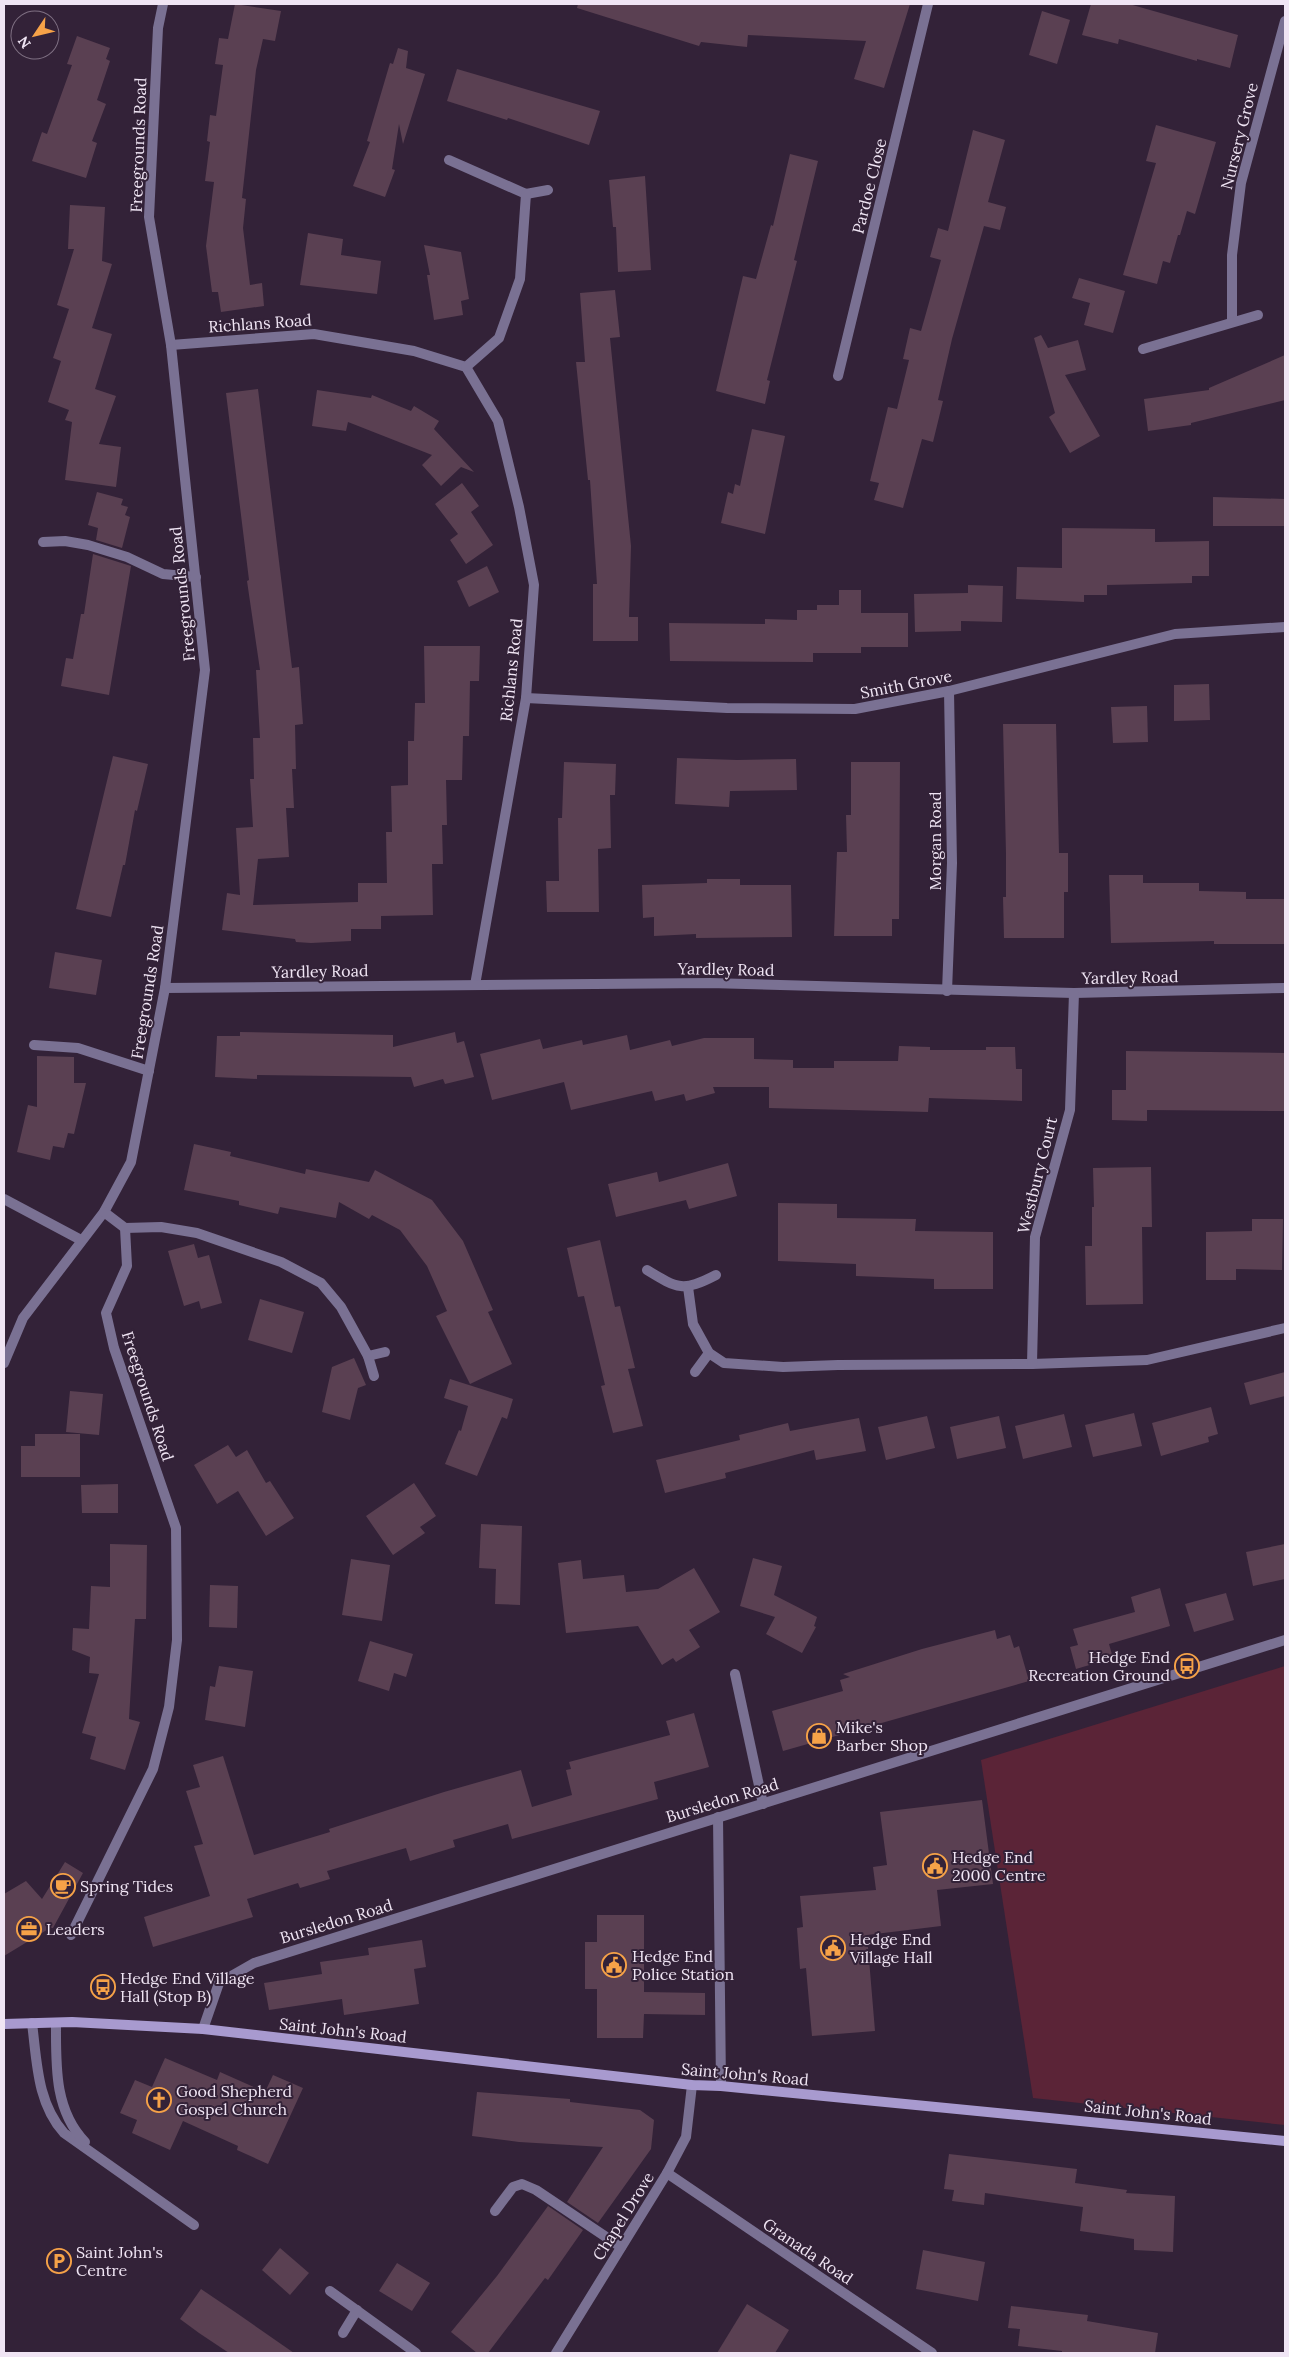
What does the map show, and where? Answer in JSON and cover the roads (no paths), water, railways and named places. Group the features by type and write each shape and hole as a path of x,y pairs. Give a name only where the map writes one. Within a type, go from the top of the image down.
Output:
{"main road":[{"name":"Saint John's Road","path":"4,2024 72,2022 203,2029 692,2085 721,2086 1285,2141"}],"street":[{"name":"Freegrounds Road","path":"4,1363 24,1318 104,1212 131,1162 165,988 205,670 171,344 149,217 158,28 163,4"},
{"name":"Pardoe Close","path":"838,376 928,4"},
{"name":"Nursery Grove","path":"1232,321 1232,255 1240,183 1285,21"},
{"path":"449,160 526,194 548,190"},
{"path":"466,367 499,338 520,279 526,194"},
{"path":"1143,349 1232,321 1258,315"},
{"name":"Richlans Road","path":"171,344 314,334 414,351 466,367 498,421 519,507 534,585 526,698 475,985"},
{"path":"43,542 65,541 88,545 127,557 162,574 196,577"},
{"name":"Smith Grove","path":"526,698 727,708 855,709 949,691 1174,634 1285,627"},
{"name":"Morgan Road","path":"947,991 952,863 949,691"},
{"name":"Yardley Road","path":"165,988 710,983 1074,993 1285,988"},
{"name":"Westbury Court","path":"1032,1364 1035,1237 1070,1110 1074,993"},
{"path":"34,1045 78,1048 149,1071"},
{"path":"4,1199 81,1240"},
{"path":"104,1212 125,1228 161,1227 197,1233 281,1262 321,1284 341,1307 368,1356 374,1376"},
{"name":"Freegrounds Road","path":"71,1935 153,1769 169,1707 177,1640 176,1528 114,1348 106,1312 127,1266 125,1228"},
{"path":"647,1270 670,1284 688,1287 716,1275"},
{"path":"688,1287 693,1324 709,1354 724,1363 783,1367 839,1360 1032,1364 1147,1360 1285,1328"},
{"path":"368,1356 385,1352"},
{"path":"695,1372 709,1354"},
{"name":"Bursledon Road","path":"203,2029 219,1983 254,1962 1285,1640"},
{"path":"735,1674 763,1804"},
{"path":"718,1817 721,2086"},
{"path":"32,2023 40,2089 52,2120 64,2133 194,2225"},
{"path":"56,2023 56,2076 65,2112 77,2134 97,2155"},
{"name":"Chapel Drove","path":"556,2353 667,2173 686,2137 692,2085"},
{"name":"Granada Road","path":"667,2173 932,2353"},
{"path":"495,2211 513,2187 522,2184 536,2190 621,2247"},
{"path":"330,2291 416,2353"},
{"path":"343,2333 357,2310"}],"place":[{"name":"Hedge End Recreation Ground","path":"1187,1666"},
{"name":"Mike's Barber Shop","path":"819,1736"},
{"name":"Hedge End 2000 Centre","path":"935,1866"},
{"name":"Spring Tides","path":"63,1886"},
{"name":"Leaders","path":"29,1929"},
{"name":"Hedge End Village Hall","path":"833,1948"},
{"name":"Hedge End Police Station","path":"614,1965"},
{"name":"Hedge End Village Hall (Stop B)","path":"103,1987"},
{"name":"Good Shepherd Gospel Church","path":"159,2100"},
{"name":"Saint John's Centre","path":"59,2261"}]}
